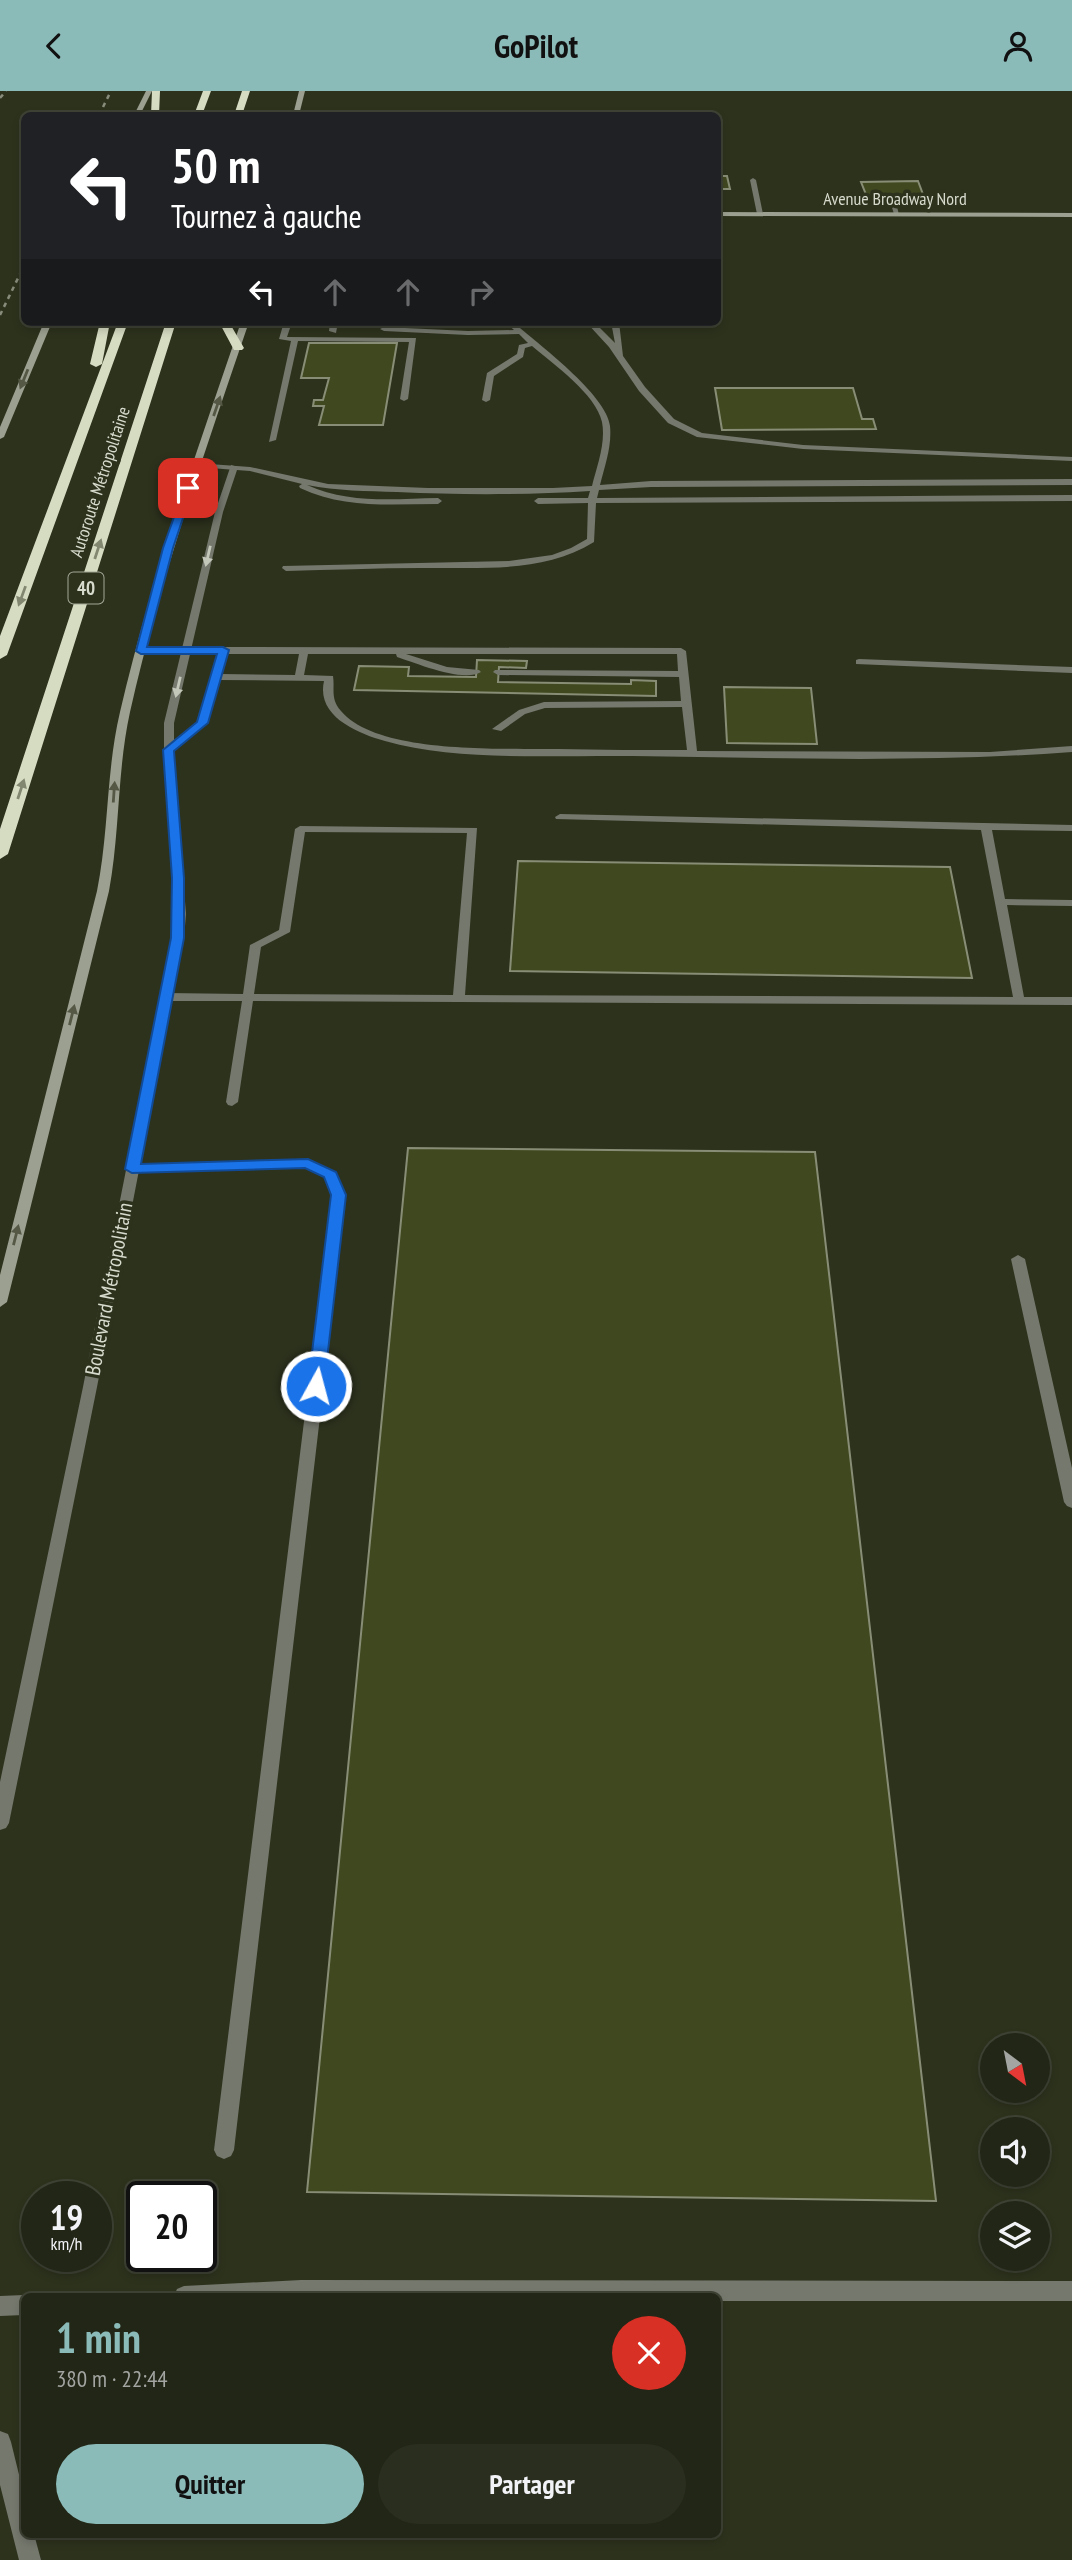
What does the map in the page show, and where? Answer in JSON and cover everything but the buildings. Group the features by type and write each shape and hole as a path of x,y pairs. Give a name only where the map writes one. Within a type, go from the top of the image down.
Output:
{"highway":[{"path":"155,112 156,91"},
{"path":"199,112 207,91"},
{"path":"239,112 246,91"},
{"path":"79,440 104,326"},
{"name":"Autoroute Métropolitaine","path":"0,655 122,326"},
{"name":"Autoroute Métropolitaine","path":"0,854 170,326"},
{"path":"226,326 238,348"}],"main road":[{"path":"139,112 149,91"},
{"path":"297,112 302,91"},
{"name":"Avenue Broadway Nord","path":"721,214 1072,215"},
{"path":"0,437 46,326"},
{"path":"0,1301 103,891 109,860 117,753 141,651 168,548 244,326"}],"street":[{"path":"753,180 760,214"},
{"path":"892,198 897,214"},
{"path":"287,326 283,339 413,340 404,399"},
{"path":"333,331 334,326"},
{"path":"286,568 499,563 545,559 581,548 591,540 592,500 606,447 606,423 602,412 581,386 513,326"},
{"path":"594,326 620,356 642,389 671,421 700,435 803,447 1072,459"},
{"path":"616,326 620,356"},
{"path":"384,329 489,334 519,332"},
{"path":"272,440 295,339"},
{"path":"486,400 490,375 520,355 522,347 532,344"},
{"path":"196,465 234,467 328,487 428,491 596,488 651,484 1072,482"},
{"name":"Boulevard Métropolitain","path":"0,1823 178,938 180,914 169,723 219,512 234,467"},
{"path":"290,479 319,495 342,500 1072,498"},
{"path":"169,750 202,723 223,650"},
{"path":"299,678 304,650"},
{"path":"389,650 446,670 476,672"},
{"path":"141,651 681,651 692,754"},
{"path":"859,662 1072,670"},
{"path":"498,672 683,674"},
{"path":"216,677 330,678 327,692 329,701 344,719 379,736 410,744 463,751 905,756 990,755 1072,749"},
{"path":"497,729 522,712 544,705 687,704"},
{"path":"560,817 1072,828"},
{"path":"986,827 1019,1000"},
{"path":"232,1102 256,944 284,932 300,829 473,829 459,998"},
{"path":"1000,902 1072,903"},
{"path":"166,997 1072,1001"},
{"path":"132,1169 308,1163 331,1175 339,1195 225,2150"},
{"path":"1018,1259 1072,1502"},
{"path":"242,2293 301,2290 1072,2291"},
{"path":"0,2306 21,2305"},
{"path":"0,2442 21,2525"},
{"path":"24,2538 30,2560"}],"railway":[{"path":"0,98 6,91"},
{"path":"100,112 111,91"},
{"path":"0,315 21,272"}],"route":[{"path":"188,488 168,548 141,651 223,650 202,723 169,750 180,914 178,938 132,1169 308,1163 331,1175 339,1195 316,1386"}]}
